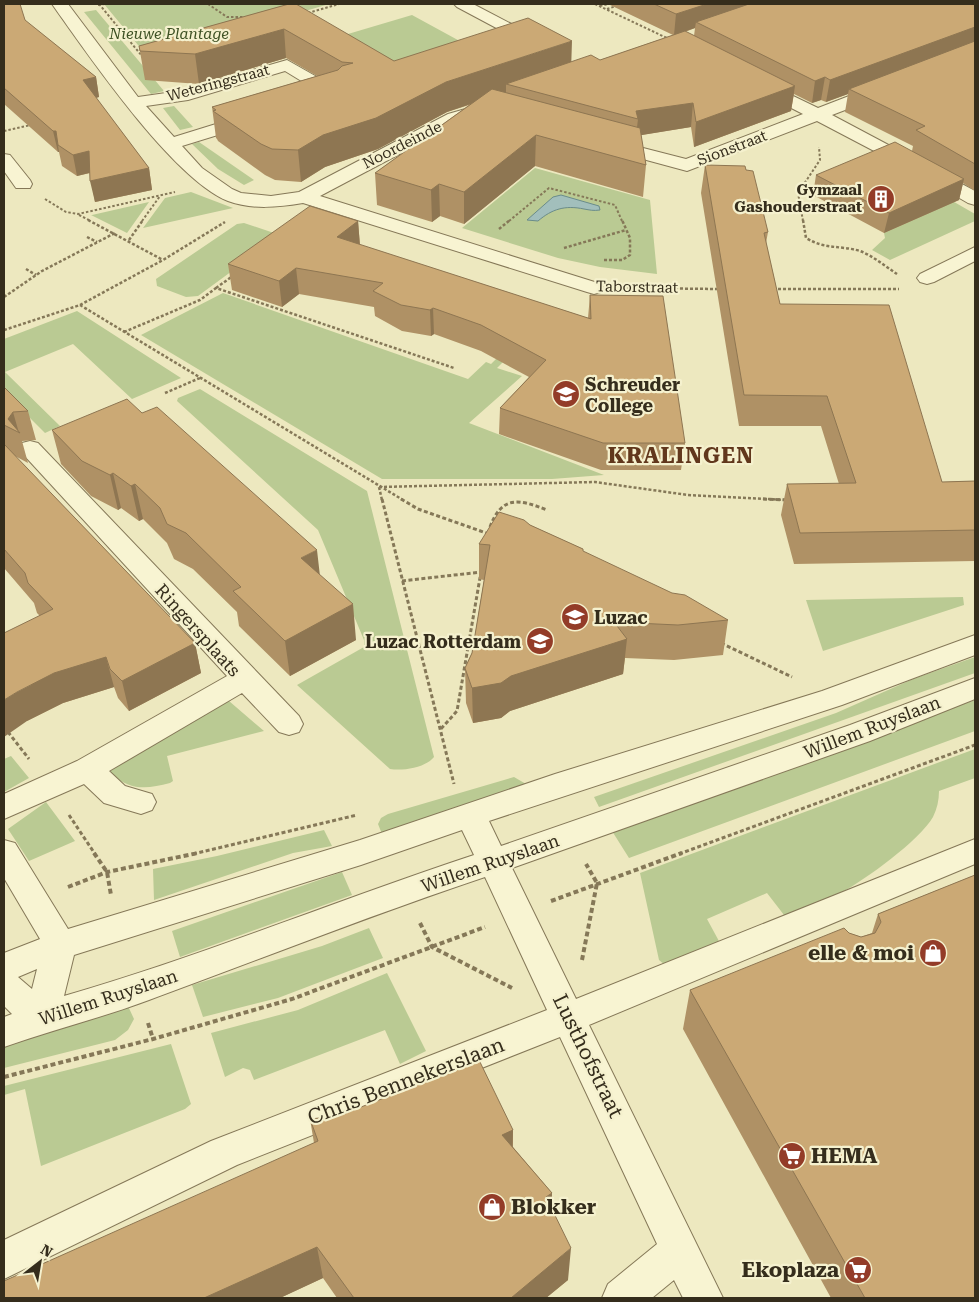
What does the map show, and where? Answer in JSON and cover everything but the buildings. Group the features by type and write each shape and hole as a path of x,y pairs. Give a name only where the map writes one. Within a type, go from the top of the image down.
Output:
{"street":[{"name":"Weteringstraat","path":"60,4 134,103 195,172 210,184 237,198 271,202 304,197"},
{"path":"462,4 553,51"},
{"name":"Weteringstraat","path":"134,103 176,96 287,65 334,94 316,99"},
{"path":"742,76 925,170 975,199"},
{"name":"Sionstraat","path":"594,140 688,165 892,86"},
{"name":"Noordeinde","path":"304,197 454,118 487,108"},
{"path":"171,144 271,113"},
{"path":"4,159 23,184"},
{"name":"Taborstraat","path":"304,197 594,288"},
{"path":"921,280 975,253"},
{"name":"Ringersplaats","path":"4,807 48,785 88,769 245,678 30,448"},
{"path":"4,968 60,945 360,852 463,802 566,782 832,698 975,645"},
{"path":"245,678 289,724"},
{"name":"Willem Ruyslaan","path":"4,1032 42,1018 137,990 381,899 493,862 860,733 975,688"},
{"path":"88,769 115,795 141,802"},
{"name":"Lusthofstraat","path":"463,802 570,1017 703,1298"},
{"name":"Chris Bennekerslaan","path":"4,1260 71,1225 224,1153 570,1017 823,928 975,851"},
{"path":"4,852 35,900 60,945 42,1018 4,986"},
{"path":"622,1298 680,1250"}],"path":[{"path":"99,4 176,96"},
{"path":"208,4 227,17 246,17"},
{"path":"303,15 339,4"},
{"path":"595,4 674,42"},
{"path":"600,6 608,4"},
{"path":"606,9 623,4"},
{"path":"227,17 228,22"},
{"path":"623,22 628,20"},
{"path":"4,131 32,125"},
{"path":"842,127 819,137 820,160 798,193 806,238 817,245 834,250 856,250 921,280"},
{"path":"78,214 210,184"},
{"path":"474,251 549,188 615,205 630,238 630,255 622,260 602,260"},
{"path":"129,240 160,195"},
{"path":"42,197 66,212 78,214 116,233 163,260"},
{"path":"4,330 80,305 163,260 236,215 271,202"},
{"path":"4,297 36,275 116,233"},
{"path":"87,237 98,242"},
{"path":"26,268 36,275"},
{"path":"124,332 200,300 239,272"},
{"path":"769,289 895,290 921,280"},
{"path":"216,288 454,368"},
{"name":"Taborstraat","path":"594,288 720,289"},
{"path":"80,305 378,487 418,509 497,538"},
{"path":"165,393 200,378"},
{"path":"378,487 594,482 688,495 790,500"},
{"path":"378,487 440,730 463,802"},
{"path":"486,543 496,510 502,504 521,501 547,510"},
{"path":"440,730 457,711 483,562"},
{"path":"402,581 481,572"},
{"path":"718,642 797,679"},
{"path":"48,785 107,872"}],"green space":[{"name":"Nieuwe Plantage","path":"104,4 329,4 295,14 162,74"},
{"path":"96,10 164,91 151,94 84,12"},
{"path":"412,15 489,57 396,87 321,42"},
{"path":"174,106 193,127 180,130 163,108"},
{"path":"199,142 254,180 244,185 218,169 192,144"},
{"path":"535,168 650,200 657,274 600,267 558,258 462,228"},
{"path":"916,180 975,214 975,221 890,260 872,250 885,238 884,233 949,204"},
{"path":"191,192 233,208 143,228 165,198"},
{"path":"149,202 127,233 91,215 92,215"},
{"path":"244,223 277,234 277,238 198,296 186,297 157,286 156,279 237,224"},
{"path":"223,293 468,379 486,362 491,364 498,357 506,359 497,368 522,376 469,423 604,475 552,479 382,479 141,335"},
{"path":"77,311 181,378 132,399 73,344 5,372 60,426 45,433 4,392 4,339"},
{"path":"200,389 367,491 434,757 430,761 407,769 390,769 297,685 364,647 364,640 318,530 177,401 178,398"},
{"path":"963,597 964,605 823,651 806,600"},
{"path":"975,657 975,673 599,807 594,797 836,713 913,679"},
{"path":"975,700 975,731 629,858 612,831"},
{"path":"229,701 264,731 167,756 173,781 170,783 154,787 132,786 118,780 111,774 111,767 119,760"},
{"path":"975,749 975,778 939,791 936,811 926,827 891,859 864,879 835,896 788,916 784,915 767,893 707,919 720,943 665,965 659,960 640,873"},
{"path":"11,756 29,778 4,792 4,759"},
{"path":"514,777 526,784 382,834 378,824 381,818 388,814"},
{"path":"46,802 75,841 29,861 8,829"},
{"path":"324,830 332,846 293,853 154,900 153,869 217,856"},
{"path":"342,872 352,895 180,957 172,931"},
{"path":"369,928 383,958 278,998 203,1017 192,985 322,946"},
{"path":"387,973 426,1051 400,1064 385,1030 254,1080 250,1070 243,1068 225,1077 211,1033 298,1010"},
{"path":"128,1006 134,1019 128,1030 115,1040 4,1068 4,1047"},
{"path":"171,1044 191,1104 185,1109 41,1166 25,1089 4,1095 4,1086"}],"water":[{"path":"561,195 599,206 600,210 571,207 554,211 538,221 527,220 553,197"}],"place":[{"name":"Gymzaal Gashouderstraat","path":"881,199"},
{"name":"Schreuder College","path":"566,394"},
{"name":"Luzac","path":"575,617"},
{"name":"Luzac Rotterdam","path":"540,641"},
{"name":"elle & moi","path":"933,953"},
{"name":"HEMA","path":"792,1156"},
{"name":"Blokker","path":"492,1207"},
{"name":"Ekoplaza","path":"858,1270"}],"district":[{"name":"KRALINGEN","path":"681,455"}]}
